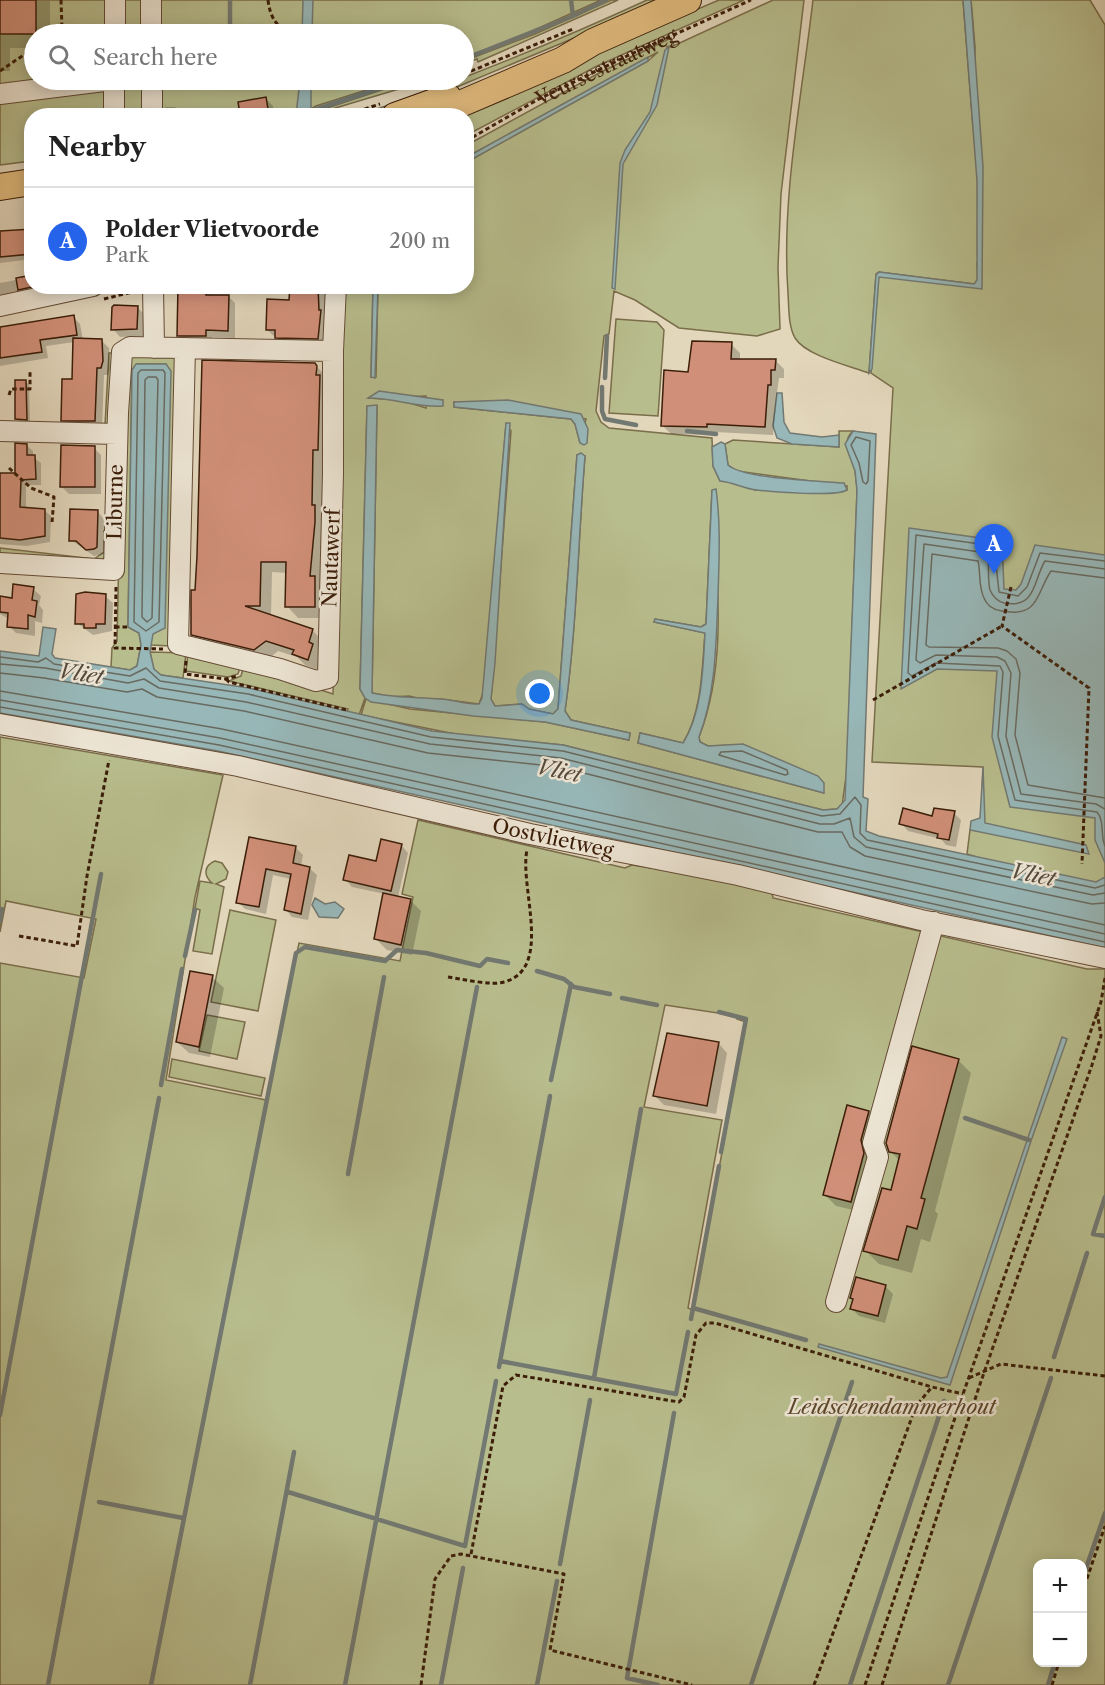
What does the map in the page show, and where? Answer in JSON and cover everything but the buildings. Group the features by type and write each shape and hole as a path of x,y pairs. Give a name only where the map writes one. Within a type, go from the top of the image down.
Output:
{"main road":[{"name":"Veursestraatweg","path":"474,85 585,35 688,0"},
{"name":"Veursestraatweg","path":"451,108 563,60 585,35"},
{"name":"Veursestraatweg","path":"417,108 462,90"},
{"path":"0,187 24,183"},
{"path":"0,203 24,200"}],"street":[{"path":"115,0 115,24"},
{"path":"151,0 151,24"},
{"path":"0,94 32,90"},
{"path":"113,90 114,108"},
{"path":"152,90 152,108"},
{"path":"0,306 56,294"},
{"path":"153,294 154,348 249,352 333,351"},
{"name":"Nautawerf","path":"184,348 178,644 316,681 328,678 336,294"},
{"name":"Liburne","path":"114,570 117,434 122,352 130,347 154,348"},
{"path":"0,431 117,434"},
{"path":"0,563 114,570"},
{"name":"Oostvlietweg","path":"0,724 238,766 530,834 738,875 934,922 1105,958"},
{"path":"836,1302 878,1157 873,1143 934,922"}],"path":[{"path":"61,0 62,24"},
{"path":"268,0 270,13 276,24"},
{"name":"Veursestraatweg","path":"474,136 537,100 751,0"},
{"path":"474,71 585,35"},
{"path":"0,71 24,55"},
{"path":"9,394 11,389 30,389 30,371"},
{"path":"9,468 31,488 54,496 52,523"},
{"path":"114,570 116,648 168,649"},
{"path":"873,700 1002,626 1011,587"},
{"path":"1002,626 1089,688 1082,864"},
{"path":"115,627 128,627"},
{"path":"226,679 240,673 243,660"},
{"path":"186,666 185,674 226,679 347,710"},
{"path":"19,936 77,946 87,876 113,744"},
{"path":"448,977 502,983 520,975 530,957 531,930 525,873 530,834"},
{"path":"865,1685 963,1395 1097,1012 1105,978"},
{"path":"882,1685 984,1372 1092,1065 1101,1036 1097,1012"},
{"path":"471,1554 503,1386 516,1375 679,1402 684,1397 696,1335 706,1323 715,1323 963,1395"},
{"path":"969,1378 1001,1364 1105,1376"},
{"path":"814,1685 916,1406 932,1387"},
{"path":"1087,1581 1105,1526"},
{"path":"421,1685 435,1579 451,1556 471,1554 564,1574 550,1650 692,1685"},
{"path":"1052,1685 1057,1667"}],"green space":[{"path":"0,0 601,0 474,54 474,24 24,24 24,90 366,90 312,108 24,108 24,162 0,165"},
{"path":"611,0 618,0 478,62 477,59 474,60 474,57 535,34"},
{"path":"647,0 665,0 474,80 474,73"},
{"path":"719,0 744,0 597,66 474,131 474,108 465,108"},
{"path":"773,0 804,0 781,194 778,267 780,329 757,336 679,328 635,300 614,291 609,334 604,336 596,411 601,422 609,428 712,438 713,466 720,481 732,482 755,490 847,490 847,486 737,471 728,465 725,444 733,440 839,447 839,431 853,431 847,441 855,471 857,491 847,769 842,806 837,809 823,810 563,745 465,736 361,715 366,699 410,709 546,722 629,740 630,733 571,720 565,711 575,615 585,456 577,455 558,709 553,714 529,709 522,704 495,706 491,699 511,431 506,424 484,690 479,704 440,699 425,700 409,696 393,697 372,693 377,406 367,407 360,689 365,698 359,715 347,712 348,709 229,681 241,676 244,665 333,694 342,294 373,294 371,377 376,377 378,294 474,294 474,158 648,61 658,52 474,153 474,141 599,73 671,38 674,45 666,47 671,47","holes":["426,396 426,408 400,400 368,398","454,402 586,419 580,443 575,424 571,419 454,407","712,490 718,583 717,647 714,678 699,737 700,742 708,746 743,745 824,793 638,743 640,733 683,743 694,718 702,675 705,633 654,622 655,619 701,627 706,624"]},
{"path":"813,0 963,0 973,127 975,47 971,0 1090,0 1105,25 1105,897 967,854 970,830 981,831 983,767 872,762 893,388 871,373 877,276 880,274 979,287 977,262 978,281 974,284 879,272 876,274 869,373 818,355 795,338 789,310 787,220"},
{"path":"382,90 396,90 335,108 327,108"},
{"path":"430,90 450,90 398,108 379,108"},
{"path":"616,319 657,322 664,330 658,416 609,413"},
{"path":"132,352 178,358 171,646 151,645 166,364 137,364 132,370 128,627 139,633 141,645 137,666 130,670 111,667 112,648 117,641 123,364"},
{"path":"109,353 113,353 110,424 105,425"},
{"path":"104,531 109,531 107,555 99,563 0,558 0,548 94,559 104,552"},
{"path":"150,652 186,653 183,678 161,675 154,670"},
{"path":"188,653 241,664 238,674 228,677 186,671"},
{"name":"Leidschendammerhout","path":"0,737 223,775 195,897 166,1080 266,1100 299,943 400,961 413,897 402,894 418,820 625,868 632,865 724,879 772,893 773,898 1087,969 1105,969 1105,1685 0,1685 0,963 84,978 96,919 6,901 0,932","holes":["665,1005 738,1016 737,1019 746,1022 693,1310 688,1308 722,1120 644,1107"]},
{"path":"215,861 222,863 228,872 226,879 216,884 224,887 212,954 193,951 200,910 195,908 200,881 212,883 206,871 208,866"},
{"path":"230,910 276,920 258,1011 211,1002"},
{"path":"207,1015 245,1022 237,1059 199,1051"},
{"path":"172,1059 265,1078 261,1096 169,1077"}],"water":[{"path":"303,0 313,0 312,24 302,24"},
{"path":"963,0 971,0 983,167 982,289 879,277 872,369 869,373 876,275 879,272 974,284 977,280 977,181"},
{"path":"669,47 657,105 623,164 615,289 612,288 620,163 625,150 650,112 665,50"},
{"path":"648,57 648,61 474,158 474,153"},
{"path":"299,90 311,90 311,108 297,108"},
{"path":"373,294 378,294 375,378 371,377"},
{"name":"Vliet","path":"136,364 166,364 171,371 165,628 153,634 150,652 154,669 161,675 249,688 432,731 563,745 823,810 837,809 845,800 857,491 855,471 845,444 853,431 876,434 863,797 868,799 866,831 879,836 1096,882 1105,877 1105,948 218,751 0,713 0,651 39,656 43,627 56,629 52,654 55,658 130,670 137,666 141,645 139,633 128,627 132,370"},
{"path":"379,391 443,400 443,406 424,406 368,398"},
{"path":"777,393 782,393 784,422 790,433 822,437 839,435 839,447 792,444 777,438 773,426"},
{"path":"508,400 581,414 588,429 587,443 584,445 580,443 575,424 571,419 454,407 454,402"},
{"path":"377,405 372,693 479,704 482,698 506,423 510,423 491,699 495,706 522,704 529,709 553,714 558,709 577,455 581,453 585,456 575,615 565,711 571,720 630,733 629,740 545,722 473,716 371,702 365,698 360,689 367,406"},
{"path":"721,442 725,444 728,465 736,470 765,476 844,483 847,490 818,494 777,492 720,481 713,466 712,447"},
{"path":"716,489 719,542 716,650 709,703 699,737 700,742 708,746 743,744 818,776 824,783 824,793 638,743 640,733 683,743 698,705 705,633 654,622 655,619 701,627 706,624 712,490"},
{"path":"909,528 1002,541 1004,589 1016,590 1021,584 1035,545 1105,555 1105,863 1095,840 1095,818 1010,807 992,737 997,671 937,669 901,689"},
{"path":"983,767 985,823 1086,845 1089,854 970,830 971,821 980,818"},
{"path":"315,898 325,904 335,902 344,909 338,918 319,917 312,905"},
{"path":"1062,1037 1067,1039 950,1385 818,1347 819,1344 941,1378 947,1377"}],"waterway":[{"path":"230,0 230,24"},
{"path":"571,0 573,16 606,0"},
{"path":"474,55 573,16"},
{"path":"320,108 375,90"},
{"path":"605,378 607,336"},
{"path":"602,387 602,411 605,419 636,425"},
{"path":"687,431 716,434"},
{"path":"0,1415 101,874"},
{"path":"0,921 2,909"},
{"path":"185,956 195,910"},
{"path":"151,1685 296,953 305,947 385,961 397,950 426,953 480,966 487,959 508,963"},
{"path":"161,1085 182,969"},
{"path":"537,971 564,979 574,987 610,994"},
{"path":"348,1174 384,977"},
{"path":"551,1080 571,984"},
{"path":"345,1685 477,987"},
{"path":"622,998 657,1005"},
{"path":"719,1012 746,1019 721,1152"},
{"path":"499,1367 550,1096"},
{"path":"48,1685 159,1098"},
{"path":"594,1378 641,1109"},
{"path":"965,1118 1029,1140"},
{"path":"691,1319 719,1166"},
{"path":"1105,1197 1093,1234 1105,1236"},
{"path":"1054,1357 1087,1253"},
{"path":"693,1308 806,1340"},
{"path":"500,1361 676,1394 688,1332"},
{"path":"948,1685 1051,1378"},
{"path":"288,1492 465,1546 496,1381"},
{"path":"751,1685 852,1382"},
{"path":"560,1564 590,1400"},
{"path":"850,1685 944,1401"},
{"path":"658,1685 627,1678 674,1413"},
{"path":"250,1685 294,1452"},
{"path":"99,1502 183,1518"},
{"path":"1087,1565 1105,1513"},
{"path":"441,1685 463,1568"},
{"path":"537,1685 557,1581"},
{"path":"1048,1685 1053,1667"}],"place":[{"name":"Polder Vlietvoorde","path":"994,574"}]}
